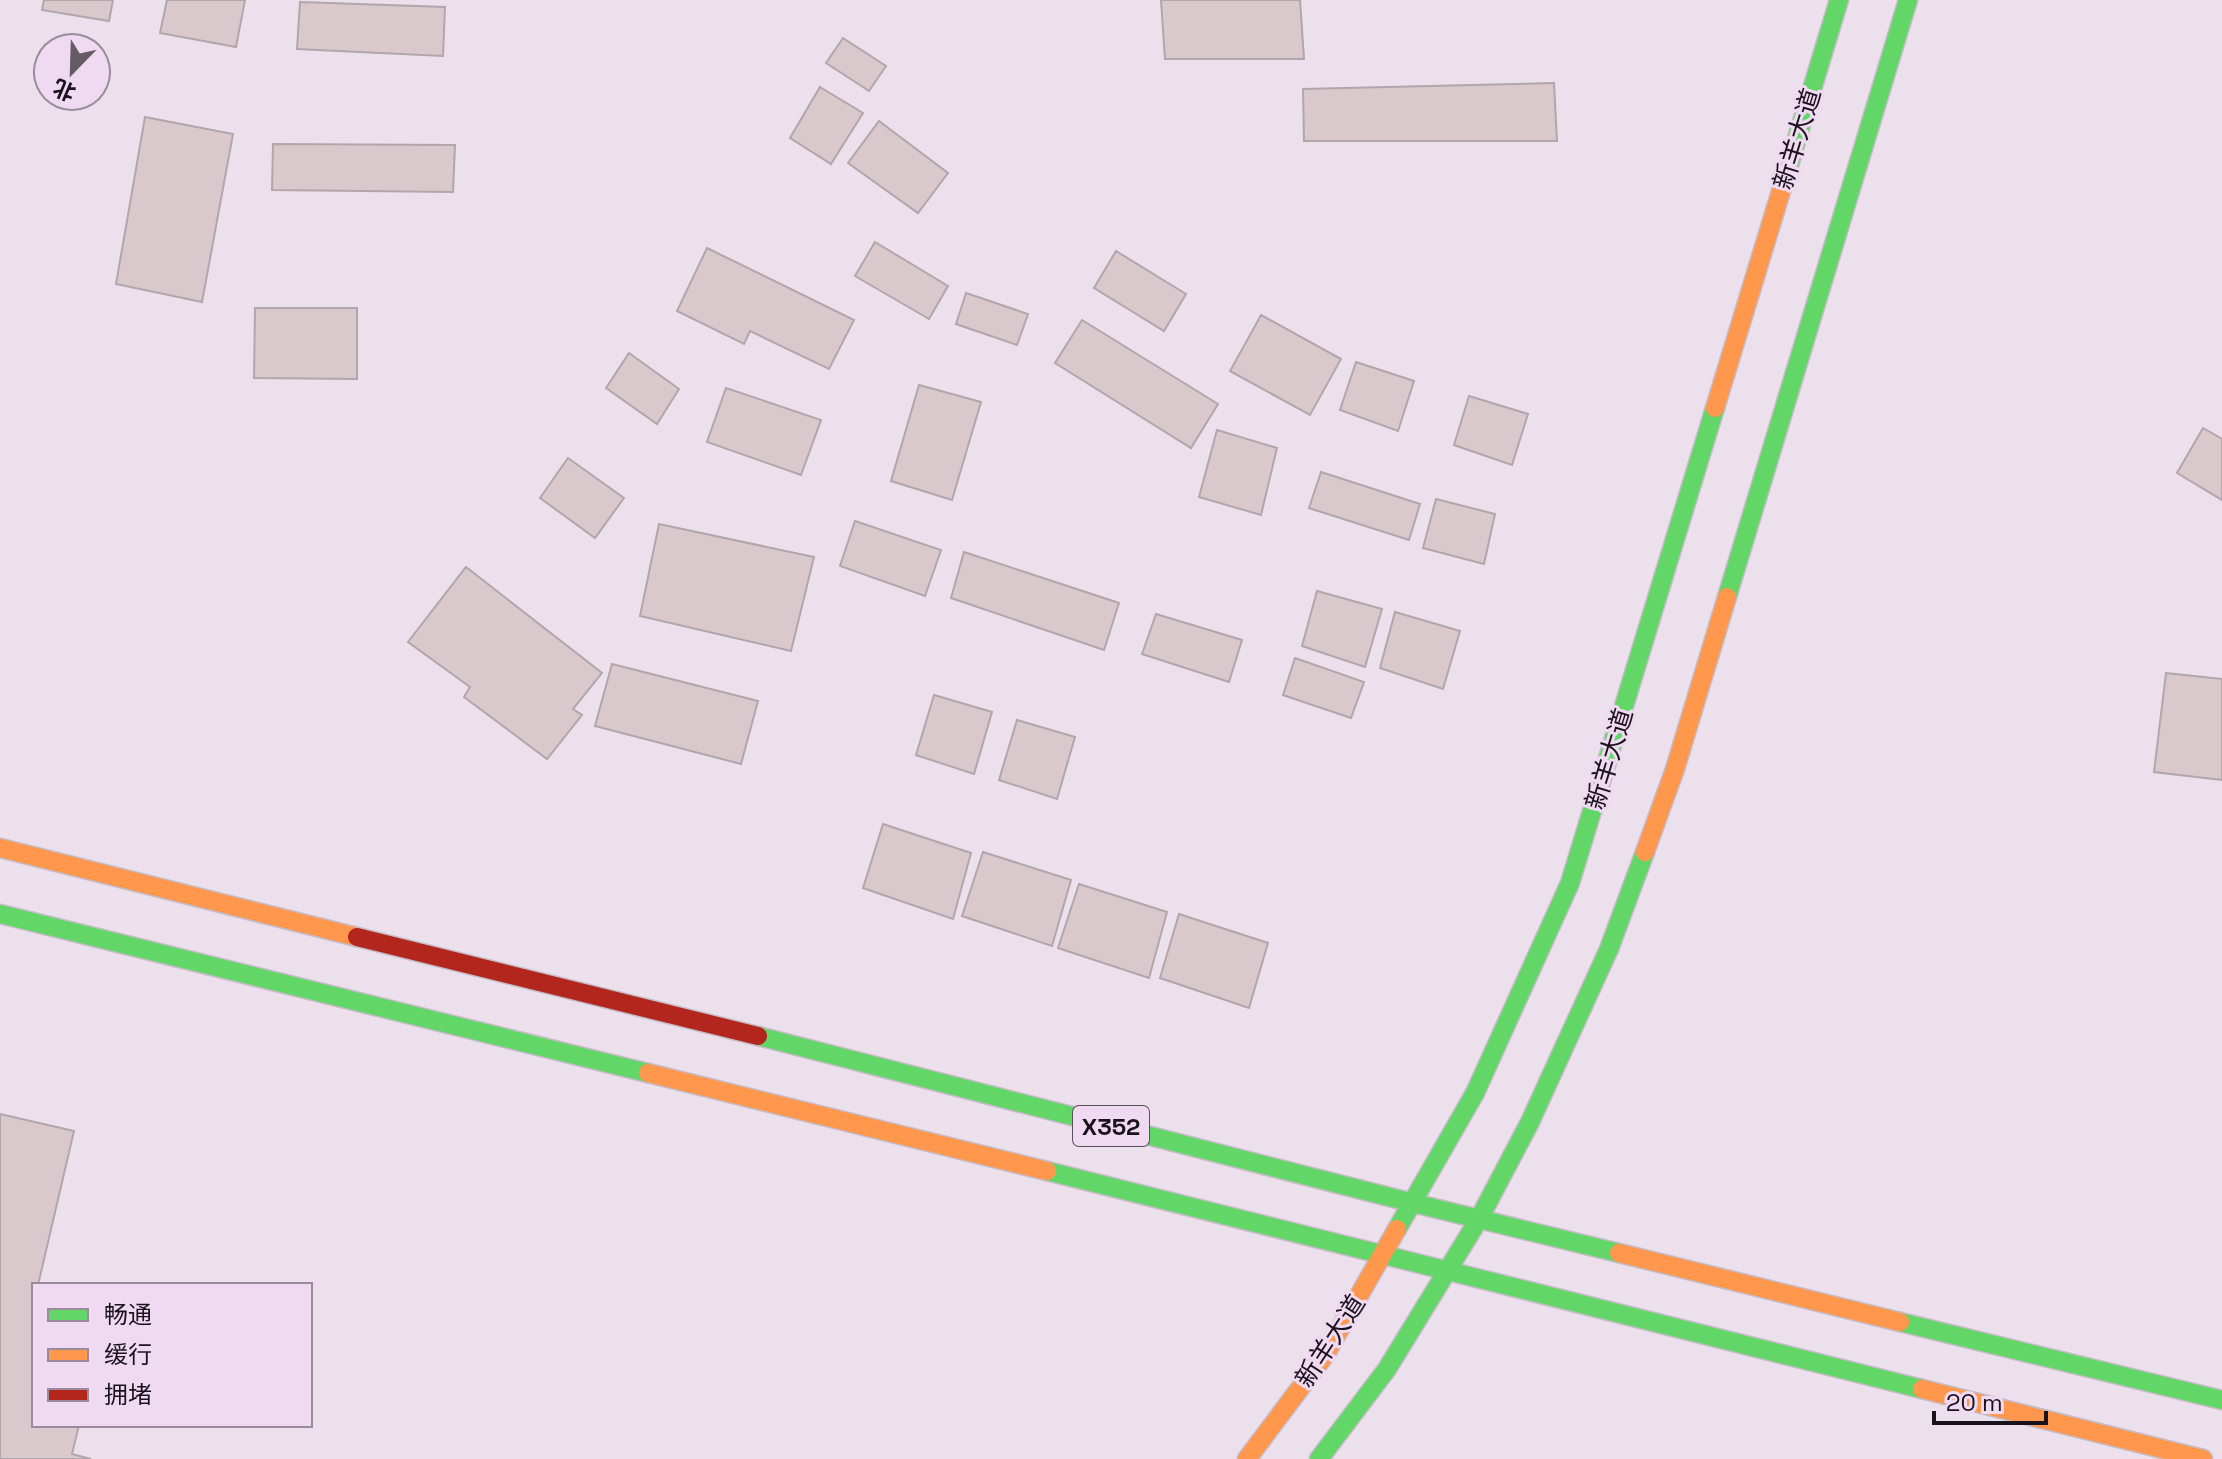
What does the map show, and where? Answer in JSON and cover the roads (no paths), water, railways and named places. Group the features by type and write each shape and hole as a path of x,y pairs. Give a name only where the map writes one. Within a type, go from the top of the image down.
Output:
{"main road":[{"name":"新羊大道","path":"1247,1459 1325,1355 1475,1093 1570,883 1839,0"},
{"path":"1319,1459 1387,1369 1479,1219 1530,1122 1609,949 1675,769 1908,0"},
{"name":"X352","path":"0,848 1413,1203 2222,1400"},
{"name":"X352","path":"0,914 2203,1459"}]}
